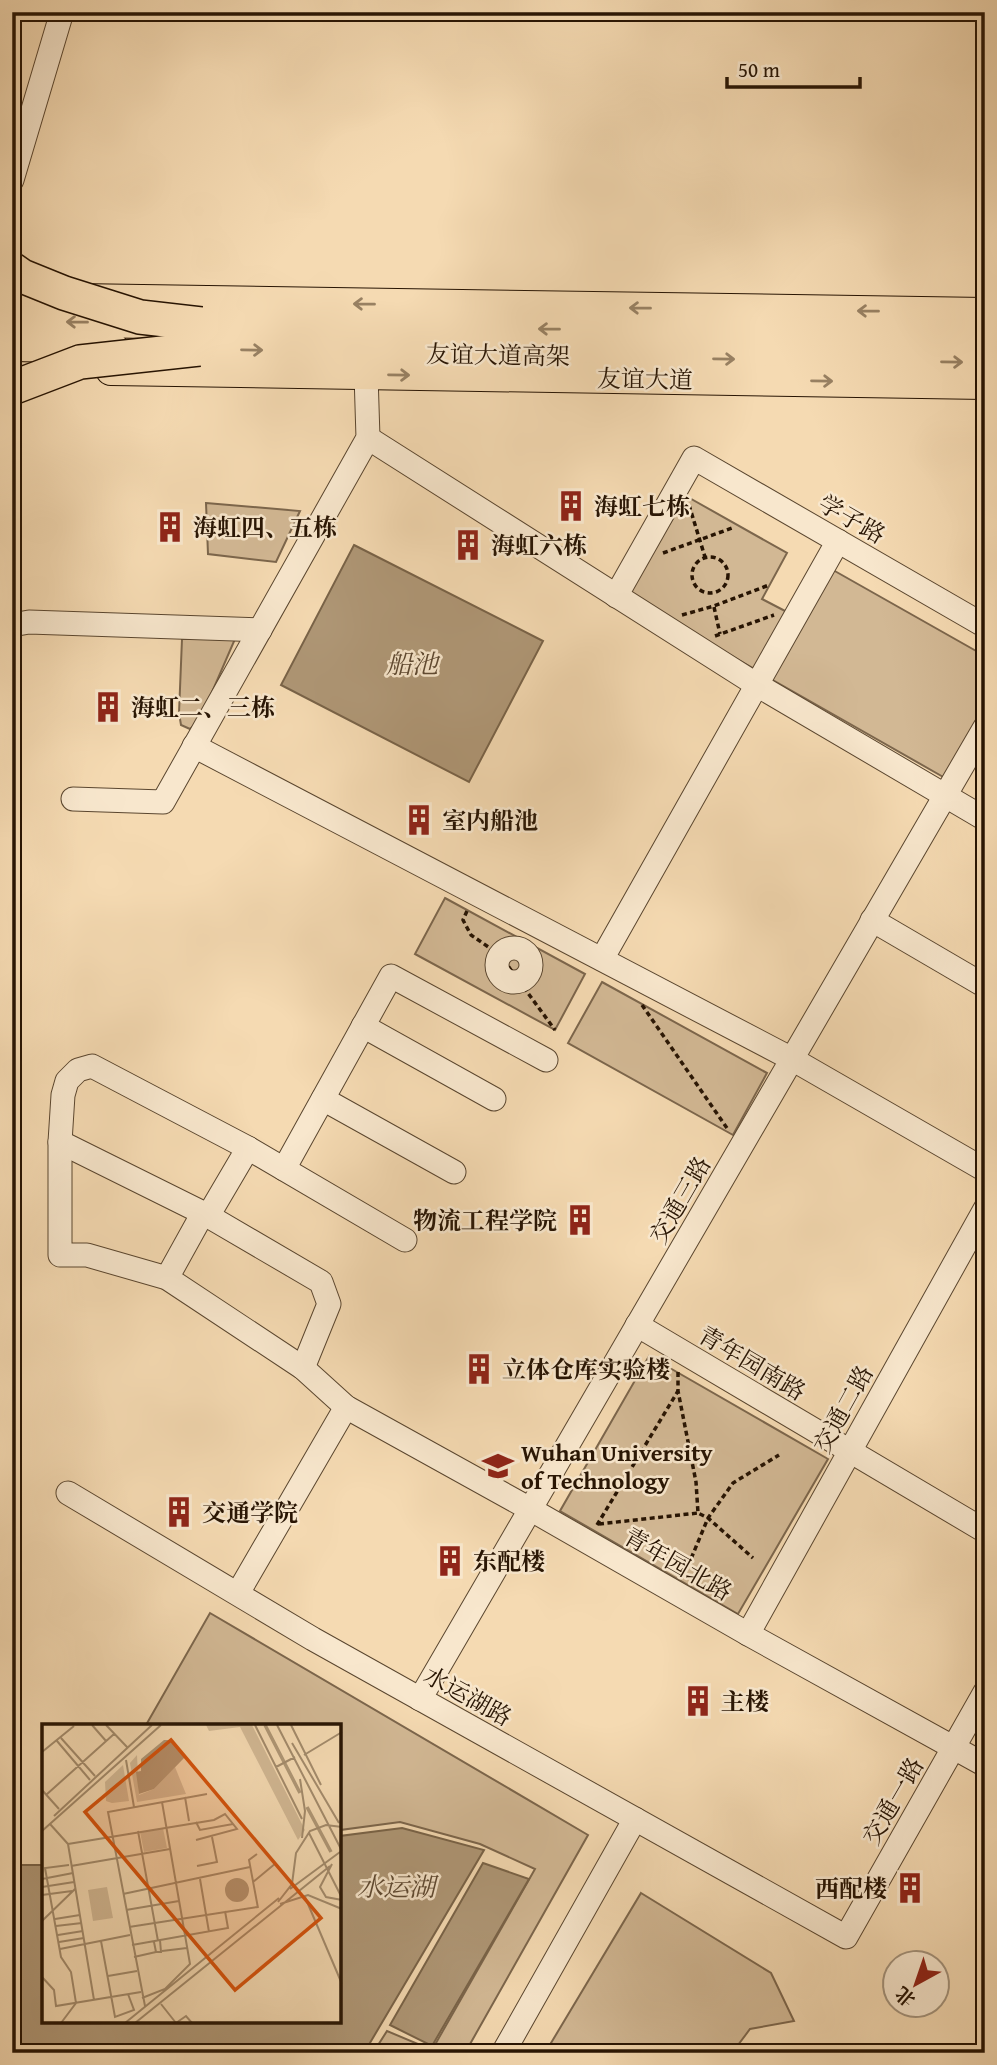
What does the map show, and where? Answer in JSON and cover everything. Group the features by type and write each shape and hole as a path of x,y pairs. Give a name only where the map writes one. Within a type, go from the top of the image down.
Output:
{"highway":[{"path":"12,269 22,276 64,293 200,337"},
{"path":"12,388 80,362 200,337"}],"main road":[{"path":"12,299 985,313"},
{"name":"友谊大道高架","path":"12,321 200,337 985,363"},
{"name":"友谊大道高架","path":"12,346 200,337 985,335"},
{"name":"友谊大道","path":"12,369 985,384"}],"street":[{"path":"12,180 62,12"},
{"path":"73,799 163,802 368,438 366,374"},
{"path":"368,438 757,685 985,818"},
{"name":"学子路","path":"682,479 694,458 985,626"},
{"path":"616,596 682,479"},
{"path":"602,959 838,541"},
{"path":"12,625 29,622 260,630"},
{"name":"交通三路","path":"419,1699 985,727"},
{"path":"194,746 792,1059 985,1170"},
{"path":"873,920 985,986"},
{"path":"500,955 497,966 499,973 507,981 517,981"},
{"path":"284,1169 391,976 545,1060"},
{"path":"363,1026 494,1099"},
{"path":"303,1368 329,1304 321,1282 205,1214 60,1142 63,1095 67,1081 78,1070 92,1066 248,1148 405,1240"},
{"path":"323,1099 454,1172"},
{"name":"青年园北路","path":"60,1142 60,1255 87,1255 167,1278 303,1368 346,1407 530,1509 592,1533 748,1634 985,1765"},
{"path":"167,1278 248,1148"},
{"name":"交通二路","path":"748,1634 985,1209"},
{"name":"青年园南路","path":"637,1325 985,1531"},
{"path":"238,1594 346,1407"},
{"name":"水运湖路","path":"68,1493 313,1639 846,1937"},
{"name":"交通一路","path":"846,1937 985,1692"},
{"path":"503,2053 635,1819"}],"path":[{"path":"682,479 705,557"},
{"path":"654,555 732,528"},
{"path":"705,557 716,557 727,568 726,584 718,591 706,593 692,581 695,563 705,557"},
{"path":"657,622 714,606 769,585"},
{"path":"694,646 802,605"},
{"path":"714,606 721,642"},
{"path":"477,894 463,920 471,934 500,955 555,1031"},
{"path":"640,1001 741,1147"},
{"path":"677,1349 678,1391 696,1482 698,1513"},
{"path":"592,1533 678,1391"},
{"path":"688,1566 708,1518 733,1483 779,1455"},
{"path":"592,1533 698,1513 708,1518 753,1558"}],"shaded area":[{"path":"686,496 787,553 762,599 789,613 758,671 627,596"},
{"path":"206,503 300,511 276,562 208,554"},
{"path":"833,570 985,656 985,707 945,778 771,679"},
{"path":"182,639 235,639 200,720 190,729 181,725 179,713"},
{"path":"445,898 585,974 555,1030 415,954"},
{"path":"602,982 767,1073 733,1135 568,1043"},
{"path":"649,1356 828,1459 738,1614 560,1511"},
{"path":"210,1613 588,1835 465,2053 373,2053 387,2031 432,2050 535,1869 480,1844 400,1822 341,1830 341,1724 147,1724"},
{"path":"641,1893 771,1973 794,2021 750,2029 732,2053 545,2053"}],"water":[{"name":"船池","path":"354,545 543,641 469,782 281,685"},
{"name":"水运湖","path":"402,1828 484,1850 364,2053 12,2053 12,1865 42,1865 42,2023 341,2023 341,1836"},
{"path":"483,1863 529,1879 432,2046 390,2025"}],"place":[{"name":"海虹七栋","path":"571,506"},
{"name":"海虹四、五栋","path":"170,527"},
{"name":"海虹六栋","path":"468,545"},
{"name":"海虹二、三栋","path":"108,707"},
{"name":"室内船池","path":"419,820"},
{"name":"物流工程学院","path":"580,1220"},
{"name":"立体仓库实验楼","path":"479,1369"},
{"name":"Wuhan University of Technology","path":"498,1466"},
{"name":"交通学院","path":"179,1512"},
{"name":"东配楼","path":"450,1561"},
{"name":"主楼","path":"698,1701"},
{"name":"西配楼","path":"910,1888"}]}
